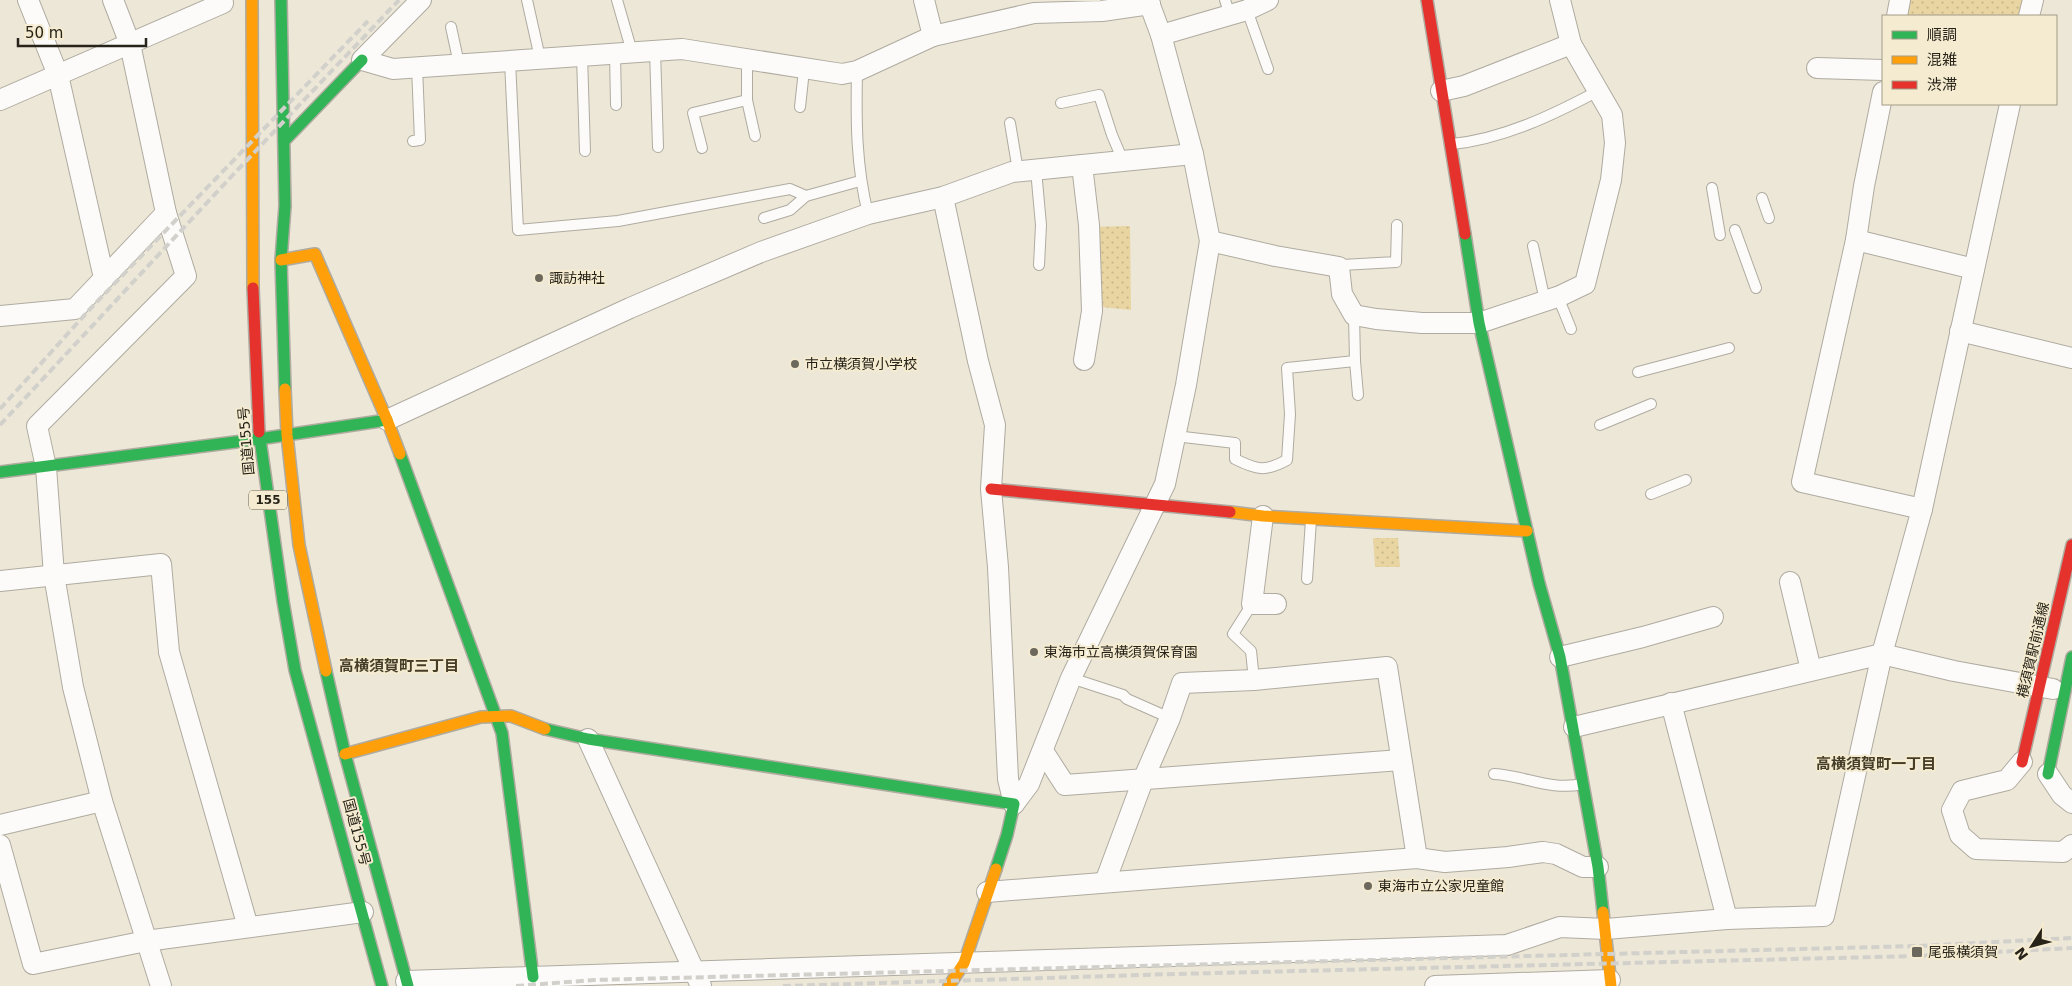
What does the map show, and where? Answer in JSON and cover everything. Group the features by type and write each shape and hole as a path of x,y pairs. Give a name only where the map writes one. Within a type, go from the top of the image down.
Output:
{"main road":[{"name":"国道155号","path":"252,0 252,264 259,439 282,601 295,670 382,986"},
{"name":"国道155号","path":"281,0 285,206 281,260 287,434 299,545 310,604 345,754 407,984"},
{"path":"1427,0 1479,323 1527,531 1560,657 1574,727 1598,867 1606,929 1610,983"},
{"path":"284,141 362,60"},
{"path":"281,260 315,254 387,420 502,733 533,977"},
{"path":"0,472 259,439 387,420"},
{"path":"991,489 1263,516 1527,531"},
{"name":"横須賀駅前通線","path":"2022,762 2072,545"},
{"path":"2048,774 2068,692 2072,657"},
{"path":"345,754 481,717 511,716 541,728 588,739 1014,804 1007,835 964,963 949,986"}],"street":[{"path":"28,0 58,75 104,278"},
{"path":"113,0 130,44 166,213 186,276 37,426 46,467 54,574 73,687 102,801 161,986"},
{"path":"0,100 223,3 221,0"},
{"path":"421,0 362,60 393,69 682,49 804,70 842,74 857,72 933,36 1034,13 1041,6 1102,11 1149,2 1193,154 1210,241 1186,385 1165,484 1071,678 1029,784 1014,804"},
{"path":"924,0 933,36"},
{"path":"1160,35 1234,8 1268,0"},
{"path":"1210,241 1275,256 1340,267 1342,294 1354,314 1376,319 1422,323 1479,323 1552,299 1585,284 1611,180 1615,143 1612,115 1572,44 1560,0"},
{"path":"1897,15 1900,0"},
{"path":"2029,15 2033,0"},
{"path":"1441,91 1464,86 1572,44"},
{"path":"1816,68 1882,70"},
{"path":"1882,97 1864,186 1856,240 1802,482 1922,509"},
{"path":"407,984 533,977 697,978 964,963 1507,945 1560,928 1606,929 1727,919 1824,916 1882,654 1922,509 2010,105"},
{"path":"387,420 630,308 761,252 868,214 943,196 1012,172 1193,154"},
{"path":"1082,165 1089,225 1092,311 1084,360"},
{"path":"943,196 978,361 995,425 991,489 998,566 1008,779 1014,804"},
{"path":"0,316 75,309 166,213"},
{"path":"1856,240 1974,269"},
{"path":"1960,331 2072,358"},
{"path":"1263,516 1252,604 1276,604"},
{"path":"0,581 161,564 169,652 248,927"},
{"path":"1790,582 1811,670"},
{"path":"1560,657 1643,637 1714,617"},
{"path":"1574,727 1882,654 1954,671 2068,692"},
{"path":"1105,882 1182,683 1254,680 1386,667 1417,858"},
{"path":"1671,703 1727,919"},
{"path":"588,739 697,978"},
{"path":"1043,751 1065,785 1401,760"},
{"path":"2022,762 2007,780 1962,791 1952,810 1960,835 1976,849 2062,852 2072,845"},
{"path":"2048,774 2062,795 2072,803"},
{"path":"0,825 102,801"},
{"path":"0,845 33,964 146,941 363,912"},
{"path":"987,892 1417,858 1445,862 1543,852 1556,854 1583,867 1598,867"},
{"path":"1435,986 1610,983"}],"lane":[{"path":"526,0 540,58"},
{"path":"616,105 623,53 617,0"},
{"path":"1234,8 1268,69"},
{"path":"451,27 459,64"},
{"path":"654,50 658,148"},
{"path":"582,56 585,151"},
{"path":"747,60 746,100 755,136"},
{"path":"510,61 518,230 618,221 790,189 806,196"},
{"path":"413,141 420,140 417,67"},
{"path":"800,107 804,70"},
{"path":"857,72 856,121 860,181 868,214"},
{"path":"1450,144 1474,140 1521,126 1562,110 1598,91"},
{"path":"1061,103 1099,95 1112,134 1124,161"},
{"path":"702,148 693,113 746,100"},
{"path":"1010,123 1027,170 1041,224 1039,265"},
{"path":"764,218 790,210 806,196 860,181"},
{"path":"1712,188 1720,234"},
{"path":"1762,198 1769,218"},
{"path":"1340,267 1342,265 1396,262 1396,225"},
{"path":"1735,230 1756,288"},
{"path":"1533,246 1552,299 1571,329"},
{"path":"1354,314 1358,394"},
{"path":"1638,372 1729,348"},
{"path":"1176,436 1235,442 1235,459 1262,470 1272,468 1287,460 1290,414 1287,368 1355,361"},
{"path":"1600,425 1650,404"},
{"path":"1651,494 1686,480"},
{"path":"1307,579 1311,519"},
{"path":"1252,604 1233,634 1251,651 1254,680"},
{"path":"1071,678 1123,695 1127,699 1170,718"},
{"path":"1494,774 1509,775 1535,783 1558,787 1583,784"}],"shaded area":[{"path":"1906,0 2027,0 2023,15 1903,15"},
{"path":"1130,226 1131,310 1092,306 1089,227"},
{"path":"1373,538 1398,538 1400,567 1375,567"}],"railway":[{"path":"0,425 399,0"},
{"path":"0,409 90,309 368,21"},
{"path":"516,986 594,980 1917,946 2072,938"},
{"path":"783,986 1175,974 1917,956 2072,948"}],"traffic: fast":[{"path":"281,0 285,206 281,260 285,389"},
{"path":"284,141 362,60"},
{"path":"1465,234 1479,323 1539,583 1560,657 1598,867 1603,912"},
{"path":"0,472 259,439 387,420"},
{"path":"259,432 283,601 295,670 382,986"},
{"path":"400,454 502,733 533,977"},
{"path":"2048,774 2072,657"},
{"path":"326,671 345,754 408,986"},
{"path":"545,729 588,739 1014,804 1007,835 996,869"}],"traffic: slow":[{"path":"252,0 253,288"},
{"path":"281,260 315,254 400,454"},
{"path":"285,389 287,435 299,545 326,671"},
{"path":"1230,512 1263,516 1527,531"},
{"path":"345,754 481,717 511,716 545,729"},
{"path":"949,986 964,963 996,869"},
{"path":"1603,912 1611,986"}],"traffic: jam":[{"path":"1427,0 1465,234"},
{"path":"253,288 259,432"},
{"path":"991,489 1230,512"},
{"path":"2022,762 2072,545"}],"place":[{"name":"諏訪神社","path":"539,278"},
{"name":"市立横須賀小学校","path":"795,364"},
{"name":"東海市立高横須賀保育園","path":"1034,652"},
{"name":"東海市立公家児童館","path":"1368,886"},
{"name":"尾張横須賀","path":"1917,952"}],"district":[{"name":"高横須賀町三丁目","path":"399,666"},
{"name":"高横須賀町一丁目","path":"1876,764"}]}
